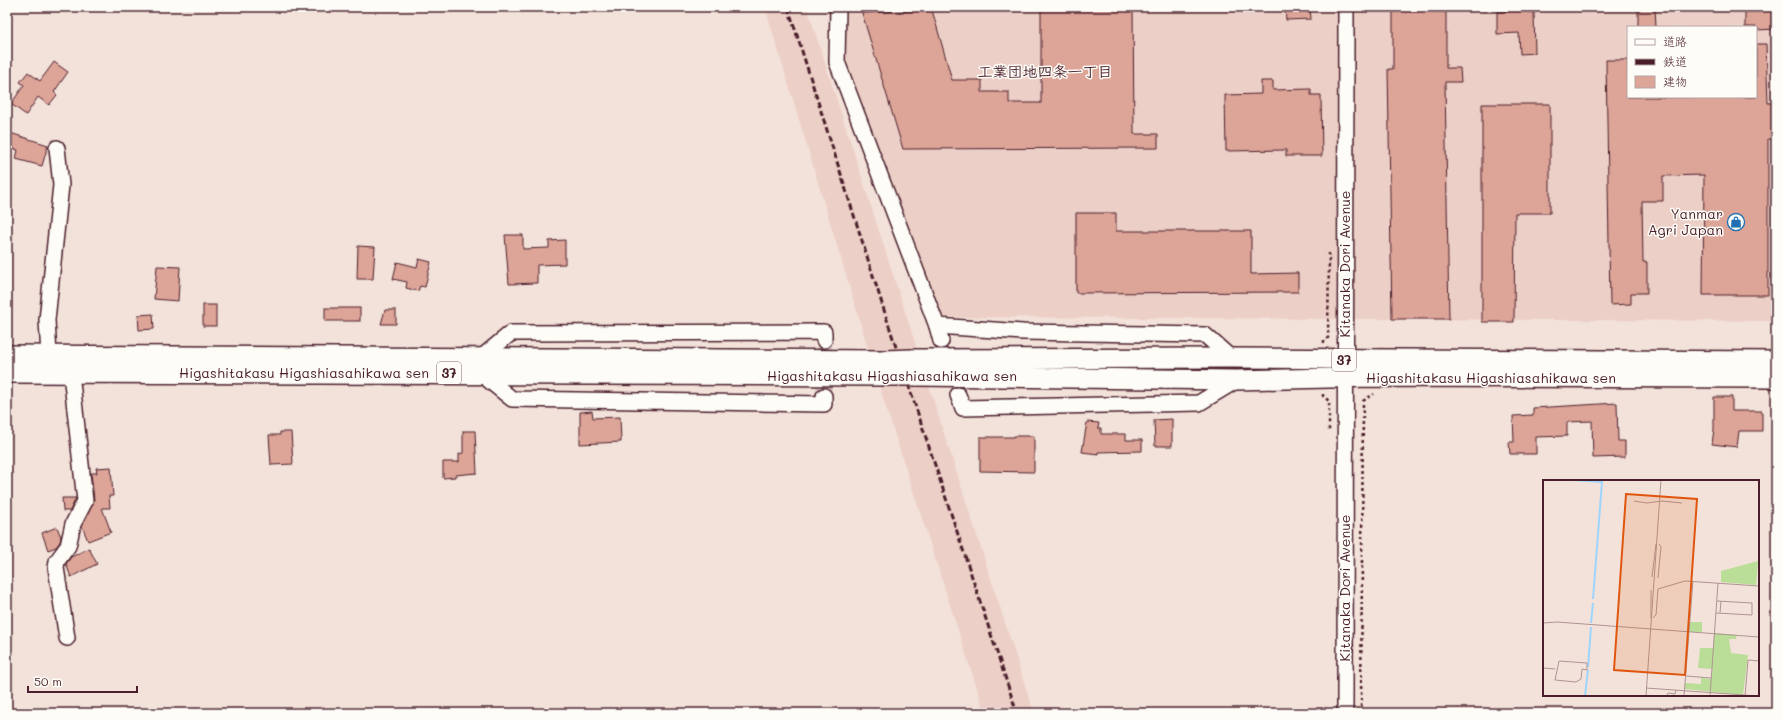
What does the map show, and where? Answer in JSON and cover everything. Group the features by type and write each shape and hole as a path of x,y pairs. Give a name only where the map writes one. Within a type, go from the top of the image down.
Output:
{"main road":[{"name":"Higashitakasu Higashiasahikawa sen","path":"7,355 482,365 887,368 1231,358 1346,369 1372,377 1776,378"},
{"name":"Higashitakasu Higashiasahikawa sen","path":"914,367 1237,380 1346,369 1776,361"},
{"name":"Higashitakasu Higashiasahikawa sen","path":"7,372 71,373 482,365"}],"street":[{"path":"838,7 837,62 937,326 941,341"},
{"name":"Kitanaka Dori Avenue","path":"1345,713 1346,7"},
{"path":"57,148 61,185 47,320 49,356 71,373 85,501 73,524 68,546 57,561 56,568 67,638"},
{"path":"937,326 1023,332 1205,335 1231,358"},
{"path":"824,340 824,332 511,333 482,365 512,399 824,404 824,396"},
{"path":"958,395 963,408 1199,403 1237,380"}],"path":[{"path":"1361,713 1363,401 1374,395 1372,377"}],"shaded area":[{"path":"765,7 807,7 1034,713 985,713 884,401"},
{"path":"825,7 1776,7 1776,321 942,317"}],"building":[{"path":"1041,7 1133,7 1134,134 1158,134 1158,148 903,149 862,13 932,10 952,80 982,80 982,92 1009,92 1009,103 1041,103"},
{"path":"1285,7 1310,7 1311,19 1286,20"},
{"path":"1638,7 1655,7 1656,26 1638,26"},
{"path":"1776,7 1776,29 1757,30 1757,26 1745,26 1745,8"},
{"path":"1393,8 1446,8 1446,68 1460,68 1461,82 1445,82 1449,319 1392,319 1388,69 1393,69"},
{"path":"1497,12 1534,12 1535,53 1520,54 1519,33 1497,34"},
{"path":"1757,44 1766,44 1768,103 1776,103 1776,139 1768,139 1768,295 1703,295 1704,175 1663,176 1663,201 1642,201 1643,262 1647,262 1647,293 1631,293 1631,304 1610,305 1606,60 1627,60 1627,98 1757,98"},
{"path":"54,62 68,72 54,92 57,95 49,105 38,97 26,115 11,104 24,85 20,82 28,72 40,81"},
{"path":"1261,81 1273,81 1273,90 1311,89 1311,95 1321,95 1322,156 1286,156 1286,150 1226,151 1225,95 1261,94"},
{"path":"1482,104 1550,104 1550,213 1515,213 1514,322 1482,322"},
{"path":"7,132 48,145 42,166 16,159 18,150 7,147"},
{"path":"1076,213 1116,213 1116,231 1251,231 1251,274 1298,273 1298,292 1076,293"},
{"path":"505,235 523,235 523,249 549,248 549,241 565,240 565,264 537,265 537,283 509,284"},
{"path":"358,246 375,247 373,279 357,279"},
{"path":"419,259 431,262 425,287 420,286 418,291 406,288 407,282 393,279 397,262 417,267"},
{"path":"157,266 180,267 178,301 154,299"},
{"path":"203,305 216,305 216,326 203,326"},
{"path":"325,308 360,308 360,321 325,321"},
{"path":"385,310 396,310 396,324 381,324"},
{"path":"153,314 154,329 139,330 138,315"},
{"path":"1714,397 1732,397 1732,411 1762,411 1762,431 1739,431 1737,447 1712,444 1714,429"},
{"path":"1617,403 1618,441 1625,441 1625,457 1593,458 1592,421 1567,422 1567,436 1536,437 1536,454 1510,454 1509,442 1514,442 1513,416 1533,415 1533,408"},
{"path":"592,411 593,418 620,417 621,442 580,444 580,412"},
{"path":"1172,419 1172,446 1155,446 1154,420"},
{"path":"1087,422 1099,423 1098,428 1101,428 1101,434 1126,434 1126,440 1142,440 1142,451 1098,452 1098,454 1082,452"},
{"path":"463,431 475,431 477,473 455,475 455,477 443,478 443,462 459,462 459,454 463,453"},
{"path":"280,432 291,432 293,464 271,465 269,435 280,435"},
{"path":"1034,436 1034,472 980,471 980,437"},
{"path":"111,467 113,496 109,496 110,508 102,508 111,532 88,541 82,526 94,500 91,473 97,473 96,468"},
{"path":"62,498 76,498 70,511 63,511"},
{"path":"57,527 61,537 60,542 56,547 48,550 42,533"},
{"path":"89,548 97,564 71,577 66,564 71,557"}],"tunnel":[{"path":"824,340 824,396"}],"railway":[{"path":"788,7 890,329 1017,713"}],"place":[{"name":"Yanmar Agri Japan","path":"1736,222"}],"district":[{"name":"工業団地四条一丁目","path":"1045,72"}]}
